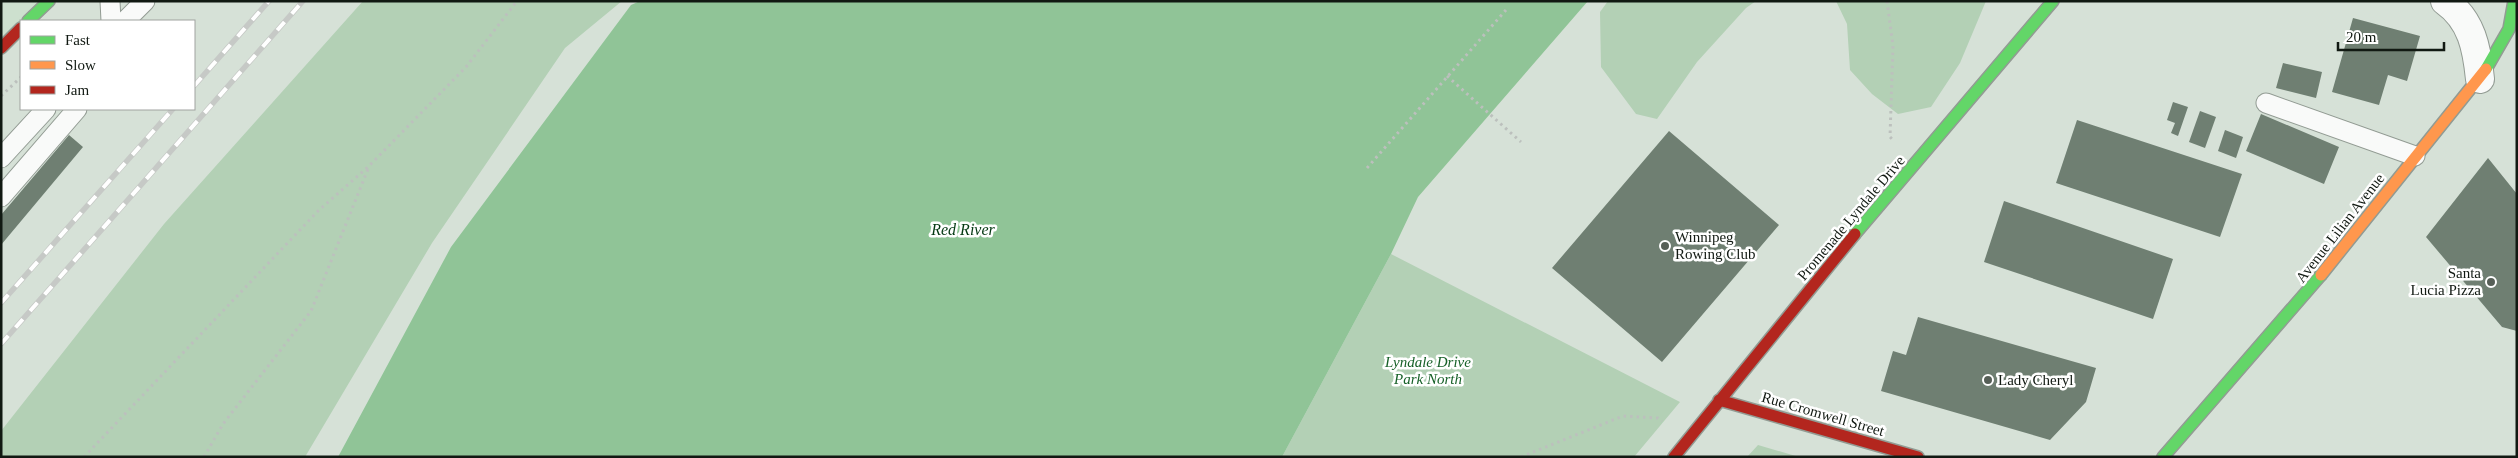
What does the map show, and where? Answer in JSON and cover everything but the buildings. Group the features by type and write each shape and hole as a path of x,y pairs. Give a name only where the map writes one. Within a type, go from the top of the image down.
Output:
{"street":[{"path":"29,20 49,1"},
{"name":"Promenade Lyndale Drive","path":"1674,457 1886,197 2052,1"},
{"path":"2445,1 2455,9 2469,28 2478,58 2480,79"},
{"name":"Avenue Lilian Avenue","path":"2163,457 2300,302 2415,156 2480,79 2509,29 2514,1"},
{"path":"1,48 20,29"},
{"name":"Rue Cromwell Street","path":"1719,400 1918,457"}],"lane":[{"path":"110,1 111,20"},
{"path":"126,20 145,1"},
{"path":"2266,102 2415,156"},
{"path":"1,158 45,110"},
{"path":"1,197 76,110"}],"path":[{"path":"84,457 318,211 368,167 466,67 517,1"},
{"path":"1887,1 1893,46 1890,137 1914,166"},
{"path":"1367,168 1506,10"},
{"path":"1447,76 1521,142"},
{"path":"1,96 20,78"},
{"path":"204,457 223,424 311,311 368,167"},
{"path":"1521,457 1623,416 1658,418 1688,440"}],"shaded area":[{"path":"1,1 49,1 30,20 20,20 20,29 1,48"}],"green space":[{"path":"363,1 622,1 565,48 432,243 305,457 1,457 1,431 164,224"},
{"path":"1608,1 1756,1 1746,8 1697,62 1657,119 1636,114 1601,67 1600,12"},
{"path":"1836,1 1986,1 1960,63 1931,107 1898,114 1872,94 1850,70 1847,24"},
{"name":"Lyndale Drive Park North","path":"1391,254 1680,402 1634,457 1282,457"},
{"path":"1758,445 1799,457 1747,457"}],"water":[{"name":"Red River","path":"640,1 1588,1 1418,197 1391,254 1282,457 338,457 451,247 631,5"}],"railway":[{"path":"195,85 269,1"},
{"path":"1,344 303,1"},
{"path":"1,303 172,110"}],"traffic: fast":[{"path":"29,20 49,1"},
{"path":"1855,234 2053,1"},
{"path":"2486,69 2509,29 2514,1"},
{"path":"2163,457 2321,275"}],"traffic: slow":[{"path":"2321,275 2486,69"}],"traffic: jam":[{"path":"1,48 20,29"},
{"path":"1674,457 1855,234"},
{"path":"1719,400 1918,457"}],"place":[{"name":"Winnipeg Rowing Club","path":"1665,246"},
{"name":"Santa Lucia Pizza","path":"2491,282"},
{"name":"Lady Cheryl","path":"1988,380"}]}
